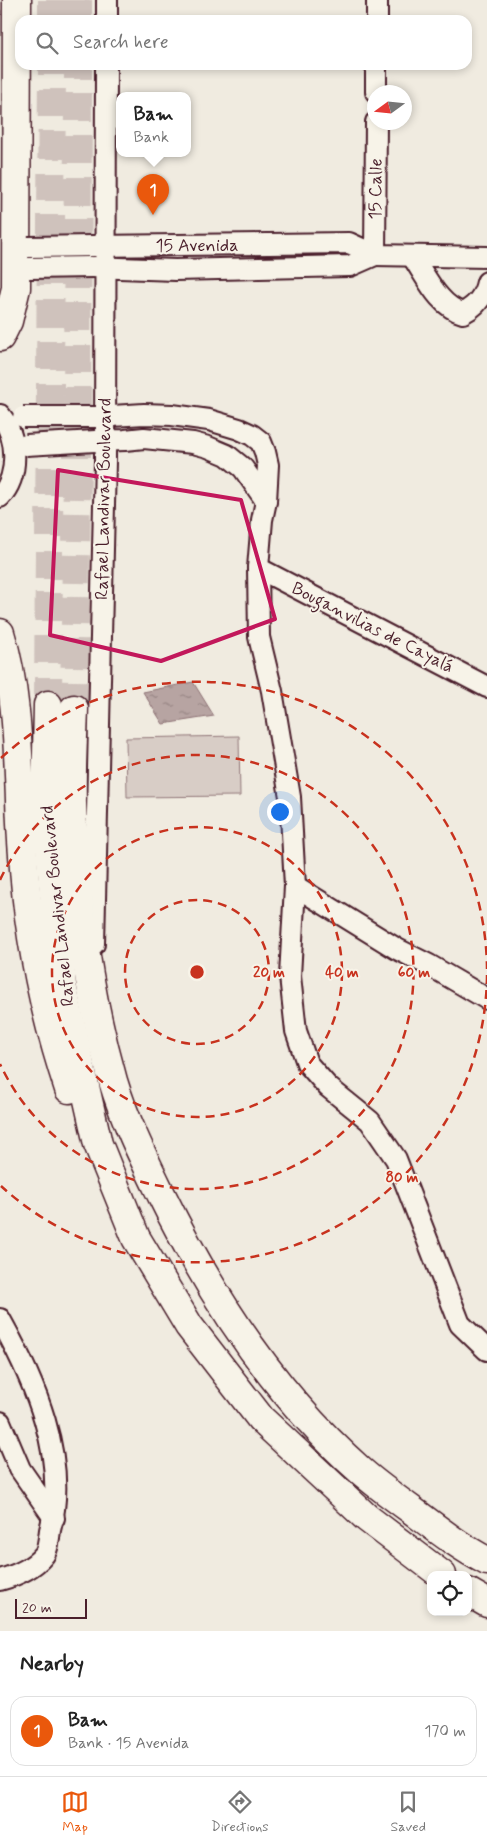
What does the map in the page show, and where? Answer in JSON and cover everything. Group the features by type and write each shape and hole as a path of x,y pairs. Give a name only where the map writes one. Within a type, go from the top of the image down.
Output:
{"main road":[{"path":"17,0 17,15"},
{"path":"0,337 8,321 13,304 22,258 18,70"},
{"path":"0,633 10,679 18,744 22,855 37,962 52,1033 71,1095 98,1144"},
{"name":"Rafael Landivar Boulevard","path":"48,705 46,805 62,985 98,1144 136,1238 189,1326 261,1419 368,1518 437,1571"},
{"name":"Rafael Landivar Boulevard","path":"74,709 72,803 82,916 93,993 114,1083 130,1130 195,1260 251,1346 285,1392 357,1468 462,1548 487,1562"},
{"path":"472,1594 487,1603"}],"street":[{"path":"107,0 107,15"},
{"path":"377,0 377,15"},
{"name":"Rafael Landivar Boulevard","path":"93,993 100,441 98,267 106,70"},
{"path":"376,70 376,85"},
{"name":"15 Calle","path":"374,255 376,130"},
{"name":"15 Avenida","path":"22,258 99,246 349,243 374,255 484,262"},
{"name":"15 Avenida","path":"22,258 98,267 174,270 350,266 374,255"},
{"path":"412,256 439,296 448,307 456,311 464,313 473,307 480,299 487,282"},
{"path":"20,446 11,434 9,418 100,417 144,414 172,415 209,420 239,429 252,435 260,442 268,465 258,568 259,637 272,691 290,797 295,886 290,976 296,1031 307,1063 328,1087 370,1121 396,1159 460,1324 487,1350"},
{"path":"20,446 144,438 193,443 226,455 243,468 266,501"},
{"path":"0,497 11,476 20,446"},
{"name":"Bouganvilias de Cayalá","path":"258,568 487,687"},
{"path":"295,886 397,949 429,965 486,999"},
{"path":"0,1319 17,1349 35,1390 50,1442 56,1487 54,1518 44,1555 16,1576 0,1580"},
{"path":"0,1422 20,1469 54,1518"}],"highlighted area":[{"path":"58,470 241,500 275,619 161,661 50,635"}],"shaded area":[{"path":"0,0 13,0 13,287 0,310"},
{"path":"239,736 240,796 127,797 126,738"}],"water":[{"path":"193,682 214,716 163,724 143,692"}],"tunnel":[{"path":"52,0 52,15"},
{"path":"78,0 78,15"},
{"path":"48,705 52,70"},
{"path":"74,709 78,70"}],"place":[{"name":"Bam","path":"153,215"}]}
